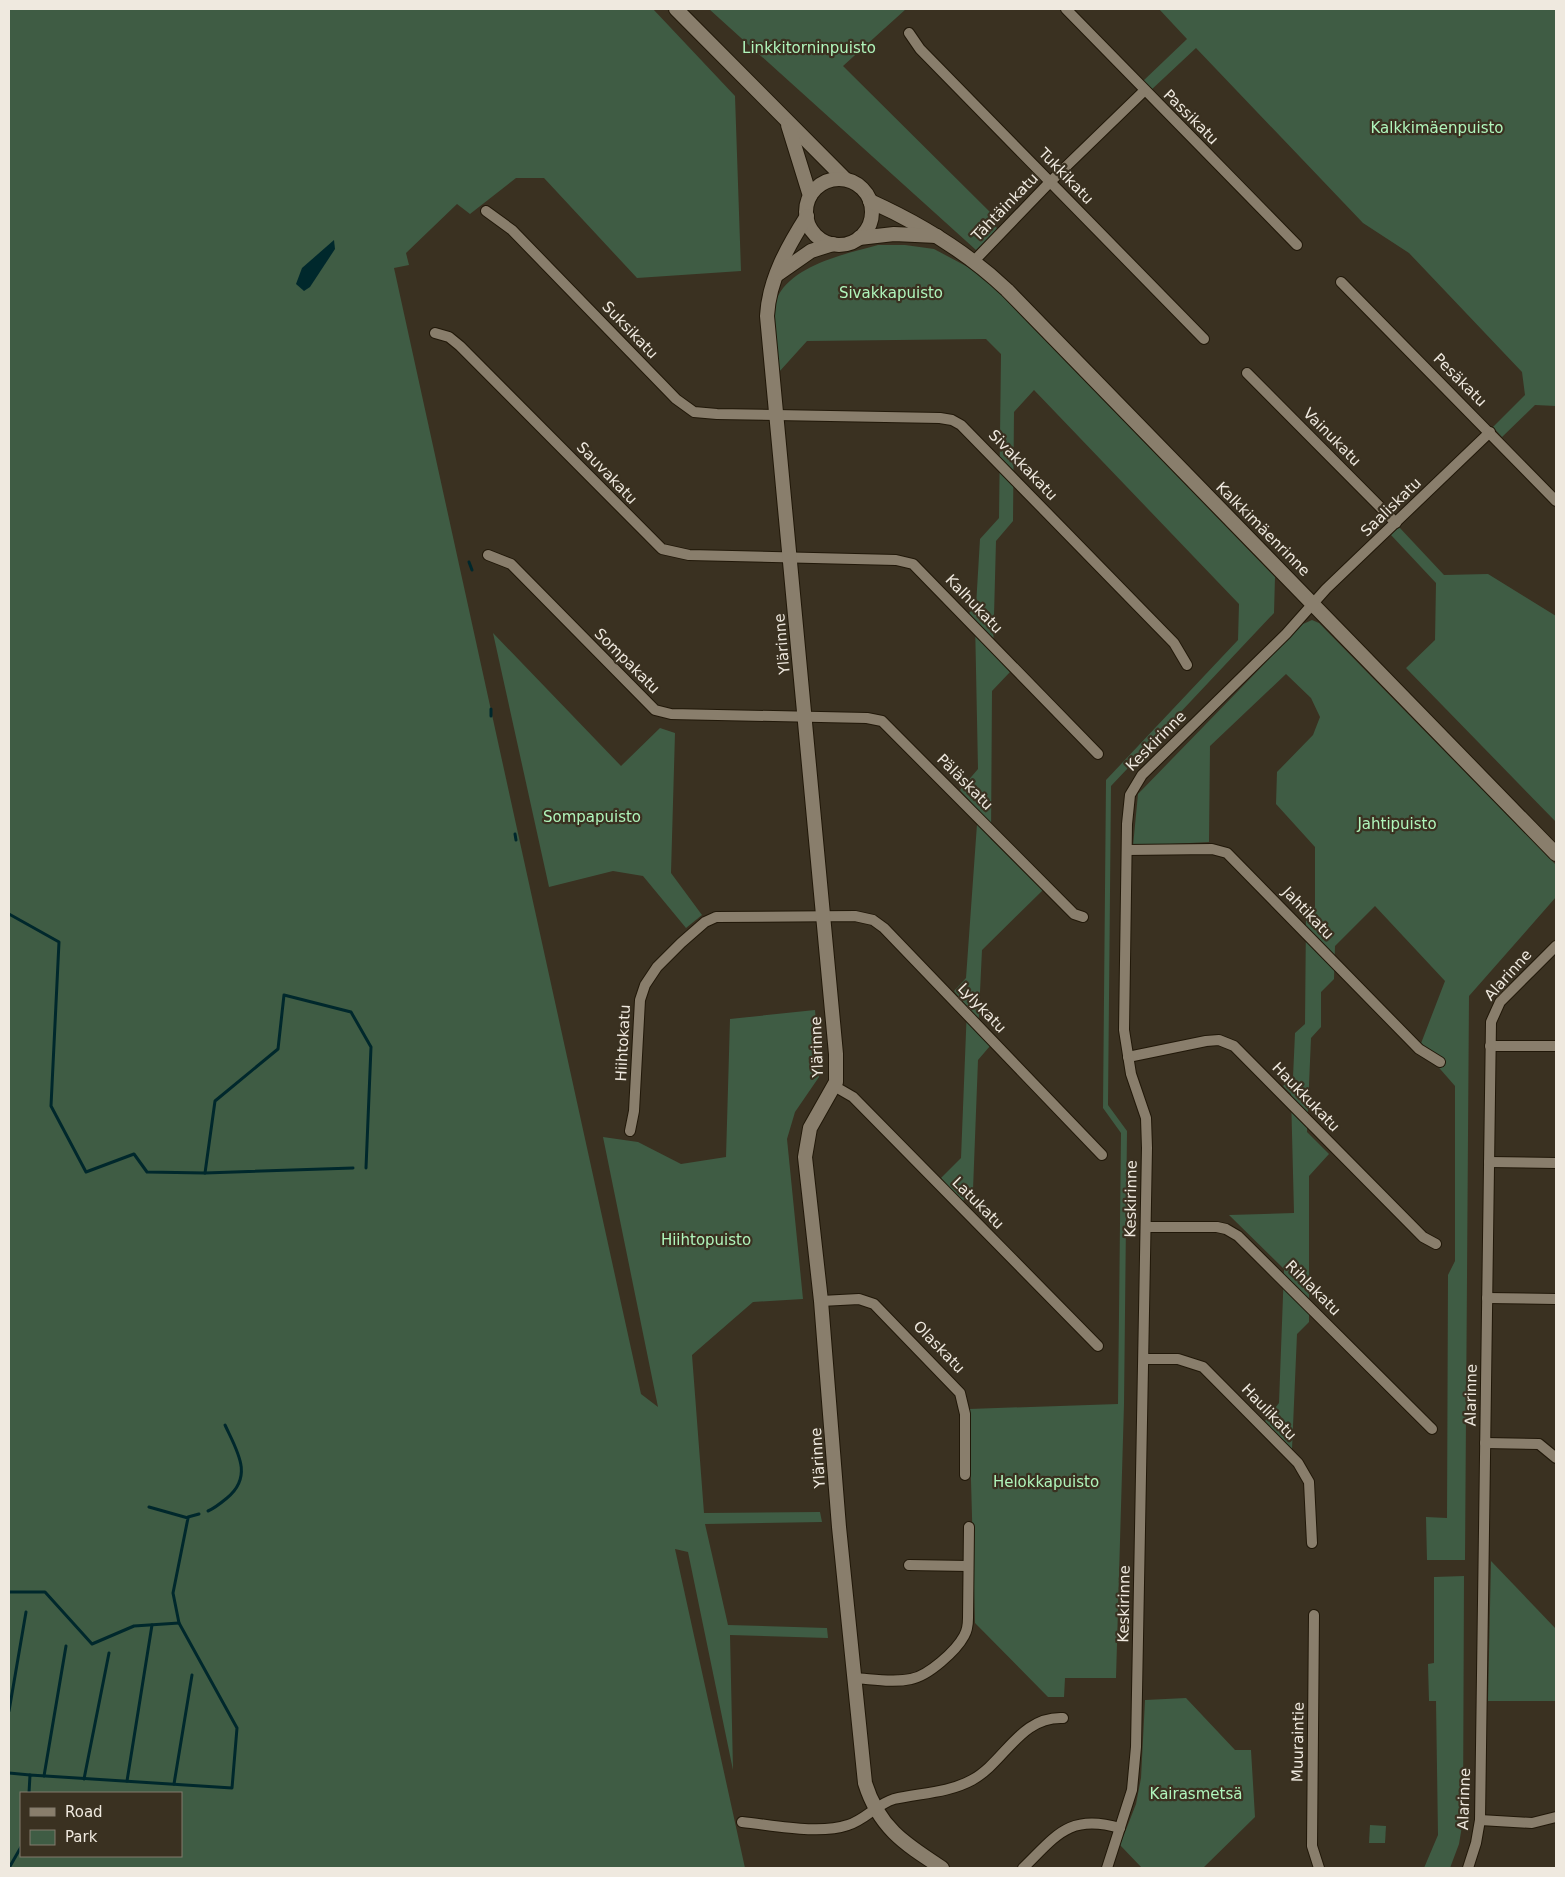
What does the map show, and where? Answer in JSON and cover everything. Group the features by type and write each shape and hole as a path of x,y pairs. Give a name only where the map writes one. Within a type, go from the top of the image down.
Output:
{"street":[{"path":"676,9 764,96 788,124 821,153 845,179 863,189 870,201 871,221 859,238"},
{"name":"Passikatu","path":"1066,9 1144,91 1298,245"},
{"name":"Tukkikatu","path":"909,33 920,49 1204,338"},
{"name":"Tähtäinkatu","path":"974,261 1050,182 1144,91"},
{"path":"788,124 810,196 807,216 816,234 833,244"},
{"path":"810,196 825,182 845,179"},
{"name":"Kalkkimäenrinne","path":"870,201 909,218 938,236 974,261 1007,290 1556,854"},
{"name":"Suksikatu","path":"486,211 512,230 683,406 700,413 776,415"},
{"name":"Ylärinne","path":"807,216 786,249 768,298 767,316 836,1054 837,1078 810,1128 805,1157 821,1301 862,1768 865,1783 875,1810 901,1840 942,1868"},
{"path":"777,274 811,251 833,244 847,244 859,238 894,234 938,236"},
{"name":"Pesäkatu","path":"1341,282 1556,501"},
{"name":"Sauvakatu","path":"435,333 449,337 460,346 662,549 689,555 790,557"},
{"name":"Vainukatu","path":"1247,373 1396,523"},
{"name":"Sivakkakatu","path":"776,415 940,418 952,420 962,425 1174,643 1187,665"},
{"name":"Saaliskatu","path":"1313,604 1490,432"},
{"name":"Sompakatu","path":"488,555 511,564 655,710 672,714 805,717"},
{"name":"Kalhukatu","path":"790,557 896,560 913,564 1098,754"},
{"name":"Keskirinne","path":"1107,1868 1129,1805 1135,1773 1144,1359 1147,1126 1128,1057 1124,1011 1128,804 1136,782 1286,634 1313,604"},
{"name":"Päläskatu","path":"805,717 866,718 882,721 1074,914 1083,917"},
{"name":"Jahtikatu","path":"1127,850 1212,849 1227,853 1420,1049 1440,1062"},
{"name":"Hiihtokatu","path":"630,1131 634,1111 640,1000 644,985 657,967 691,933 716,916 823,915"},
{"name":"Lylykatu","path":"823,915 855,916 879,923 1102,1154"},
{"name":"Alarinne","path":"1468,1868 1476,1843 1480,1820 1491,1022 1495,1008 1556,946"},
{"name":"Haukkukatu","path":"1128,1057 1206,1041 1219,1040 1234,1046 1423,1237 1436,1244"},
{"path":"1490,1046 1556,1046"},
{"name":"Latukatu","path":"834,1086 853,1097 1098,1346"},
{"path":"1489,1162 1556,1164"},
{"name":"Rihlakatu","path":"1146,1227 1218,1227 1238,1236 1432,1429"},
{"path":"1487,1298 1556,1299"},
{"name":"Olaskatu","path":"821,1301 859,1299 874,1304 957,1388 965,1407 965,1475"},
{"name":"Haulikatu","path":"1144,1359 1178,1359 1203,1367 1298,1463 1309,1482 1312,1543"},
{"path":"1485,1443 1539,1444 1556,1458"},
{"path":"854,1678 912,1679 923,1675 948,1655 961,1641 966,1630 969,1527"},
{"path":"909,1565 968,1566"},
{"name":"Muuraintie","path":"1314,1615 1312,1846 1319,1868"},
{"path":"742,1822 824,1829 838,1828 857,1822 893,1800 945,1790 970,1781 987,1770 1035,1723 1046,1718 1062,1718"},
{"path":"1480,1820 1532,1823 1556,1817"},
{"path":"1023,1868 1067,1827 1081,1824 1102,1824 1120,1828"}],"green space":[{"name":"Hiihtopuisto","path":"9,9 653,9 735,96 741,271 637,278 544,178 516,178 470,214 457,204 406,253 409,265 394,268 641,1394 658,1407 603,1137 638,1142 681,1164 726,1157 730,1019 815,1010 820,1066 819,1077 795,1112 787,1139 803,1299 753,1302 692,1355 704,1513 820,1512 822,1522 705,1524 728,1625 827,1628 828,1638 730,1635 733,1770 688,1552 675,1549 745,1868 9,1868"},
{"name":"Linkkitorninpuisto","path":"709,9 906,9 843,66 994,216 997,230 976,250"},
{"name":"Kalkkimäenpuisto","path":"1159,9 1556,9 1556,406 1535,405 1502,437 1493,427 1525,395 1522,372 1409,253 1363,223 1196,48 1150,91 1142,82 1187,39"},
{"path":"878,245 905,245 934,249 981,274 1275,577 1274,613 1111,786 1108,1105 1127,1131 1124,1404 1116,1678 1065,1678 1064,1697 1048,1697 975,1623 969,1409 1118,1404 1121,1133 1103,1108 1106,780 1238,640 1239,604 1034,390 1014,412 1013,521 996,541 993,653 1010,672 992,691 991,839 1043,890 982,950 978,1034 990,1046 978,1060 973,1190 962,1202 941,1178 961,1158 967,1007 954,991 966,978 978,810 960,790 978,769 975,620 969,613 976,606 980,539 999,518 1001,354 986,339 807,341 779,372 772,323 774,304 786,285 796,276 822,262"},
{"path":"1399,527 1444,575 1488,574 1556,616 1556,822 1406,668 1435,640 1436,583 1391,535"},
{"name":"Jahtipuisto","path":"1312,620 1319,623 1556,865 1556,897 1469,996 1465,1560 1427,1560 1426,1517 1447,1518 1448,1275 1455,1261 1455,1086 1420,1046 1445,981 1375,906 1335,946 1334,979 1321,992 1321,1027 1311,1038 1307,1132 1329,1154 1309,1176 1309,1322 1297,1334 1292,1449 1265,1421 1279,1403 1284,1269 1229,1215 1294,1213 1291,1094 1283,1086 1293,1077 1295,1033 1305,1024 1306,916 1315,907 1315,847 1276,804 1277,772 1313,735 1320,717 1311,698 1286,674 1210,746 1209,842 1133,846 1138,794 1303,624"},
{"name":"Sompapuisto","path":"493,633 621,766 660,728 675,733 671,873 702,915 686,928 643,876 613,871 549,887"},
{"path":"1491,1561 1556,1629 1556,1701 1488,1701"},
{"path":"1464,1576 1463,1820 1459,1844 1450,1868 1424,1868 1438,1835 1436,1701 1429,1701 1428,1664 1434,1663 1434,1577"},
{"name":"Kairasmetsä","path":"1186,1698 1235,1750 1251,1750 1255,1817 1203,1868 1142,1868 1120,1845 1136,1804 1141,1778 1145,1700"},
{"path":"1370,1825 1386,1826 1385,1843 1369,1843"}],"water":[{"path":"334,240 335,249 310,287 304,291 296,284 302,268"}],"waterway":[{"path":"469,562 472,570"},
{"path":"491,709 491,716"},
{"path":"515,834 516,840"},
{"path":"9,914 59,942 51,1106 86,1172 134,1154 147,1172 205,1173 353,1168"},
{"path":"205,1173 215,1101 278,1049 284,995 351,1012 371,1047 366,1168"},
{"path":"208,1511 227,1498 240,1481 241,1463 225,1425"},
{"path":"29,1792 30,1775 232,1788 237,1728 179,1623 173,1593 188,1518 149,1507"},
{"path":"188,1517 199,1514"},
{"path":"9,1592 45,1592 92,1644 134,1626 179,1623"},
{"path":"9,1711 26,1612"},
{"path":"127,1781 152,1625"},
{"path":"44,1776 66,1646"},
{"path":"84,1779 109,1653"},
{"path":"174,1784 192,1675"},
{"path":"9,1773 30,1775"},
{"path":"9,1868 20,1849"}],"park label":[{"name":"Sivakkapuisto","path":"891,293"},
{"name":"Helokkapuisto","path":"1046,1482"}]}
